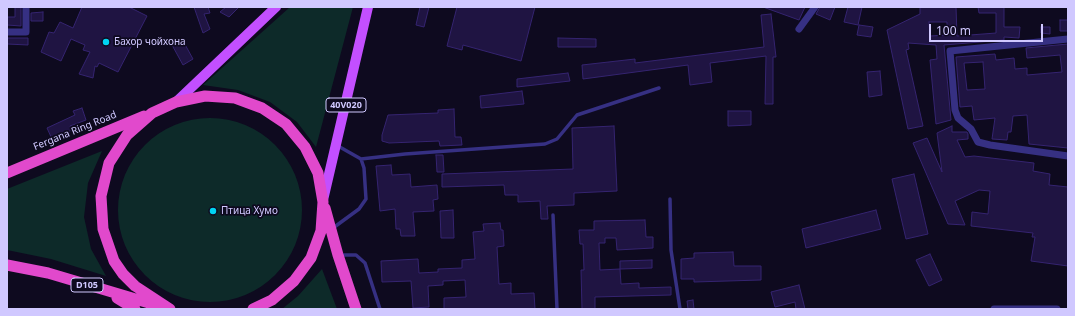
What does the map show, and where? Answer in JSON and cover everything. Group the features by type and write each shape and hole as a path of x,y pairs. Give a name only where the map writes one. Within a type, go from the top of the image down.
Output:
{"highway":[{"path":"168,309 135,286 114,261 103,229 101,196 109,163 127,135 152,113 176,102 205,96 234,98 262,108 286,124 305,147 318,173 323,202 338,255 356,309"},
{"name":"Fergana Ring Road","path":"7,172 152,113"},
{"path":"253,309 272,300 294,281 311,258 320,230 323,202"},
{"name":"D105","path":"7,265 48,273 168,309"},
{"path":"107,291 134,309"}],"main road":[{"path":"176,102 276,7"},
{"name":"40V020","path":"323,202 368,7"}],"street":[{"path":"7,32 26,32 26,7"},
{"path":"799,29 815,7"},
{"path":"1068,39 950,51 955,110 958,118 971,129 978,142 1068,156"},
{"path":"994,309 1057,309"}],"lane":[{"path":"336,145 361,159 405,154 545,144 558,140 577,116 659,88"},
{"path":"331,229 359,210 366,199 364,168 361,159"},
{"path":"670,199 671,250 680,309"},
{"path":"553,215 557,309"},
{"path":"338,255 356,255 365,263 380,309"}],"green space":[{"path":"290,7 353,7 316,147 297,122 270,102 238,90 203,85"},
{"path":"210,118 228,120 245,125 261,134 275,145 286,159 295,175 300,192 302,210 300,228 295,245 286,261 275,275 261,286 245,295 228,300 210,302 192,300 175,295 159,286 145,275 134,261 125,245 120,228 118,210 120,192 125,175 134,159 145,145 159,134 175,125 192,120"},
{"path":"102,151 88,183 84,217 91,249 106,276 51,259 7,250 7,189"},
{"path":"322,269 337,309 282,309 298,296"}],"building":[{"path":"15,7 21,7 21,26 7,25 7,17 15,17"},
{"name":"Бахор чойхона","path":"82,7 129,7 147,16 118,72 99,63 97,67 95,66 93,78 79,74 90,52 83,50 85,45 71,39 61,61 41,52 49,32 54,33 60,22 73,28"},
{"path":"194,7 208,7 210,13 204,14 210,29 203,33"},
{"path":"226,7 239,7 229,17 220,12"},
{"path":"420,7 429,7 424,27 416,25"},
{"path":"457,7 535,7 521,61 463,45 462,50 447,46"},
{"path":"763,7 805,7 799,20"},
{"path":"820,7 835,7 830,20 816,14"},
{"path":"848,7 862,7 858,25 844,22"},
{"path":"920,7 956,7 957,36 996,33 996,13 979,13 978,7 1004,7 1004,27 1020,27 1019,38 1004,37 1004,40 944,45 951,120 936,124 930,60 937,59 936,45 908,43 909,49 906,50 923,126 908,129 887,30 920,14","holes":["929,22 947,22 947,35 930,36"]},
{"path":"43,12 43,21 31,21 31,13"},
{"path":"771,14 776,57 773,57 773,104 765,104 766,56 710,63 712,82 690,85 688,65 583,79 582,65 635,59 635,63 764,47 761,15"},
{"path":"1060,20 1068,20 1068,31 1060,31"},
{"path":"859,25 873,27 871,37 857,35"},
{"path":"1041,27 1050,27 1050,34 1041,33"},
{"path":"7,38 28,38 28,45 7,44"},
{"path":"558,38 596,39 596,47 558,47"},
{"path":"182,39 193,59 183,65 172,45"},
{"path":"1068,44 1068,148 1029,144 1027,115 1013,116 1011,132 1008,132 1007,140 992,139 995,118 974,120 972,106 960,107 956,57 995,54 996,60 1014,58 1015,69 1027,68 1027,75 1062,72 1060,55 1027,58 1026,48","holes":["983,62 985,89 967,90 964,63"]},
{"path":"880,71 882,95 869,97 867,72"},
{"path":"568,73 570,81 517,87 517,79"},
{"path":"522,91 524,104 481,108 480,96"},
{"path":"82,108 86,120 70,126 72,130 52,139 47,128 75,115 73,111"},
{"path":"454,109 455,137 461,137 462,145 440,146 439,141 389,143 382,141 382,135 388,115 438,113 438,110"},
{"path":"728,111 751,111 751,125 728,126"},
{"path":"614,126 617,191 574,193 574,205 547,206 548,219 541,219 540,201 518,202 518,195 505,195 504,185 442,187 442,174 573,169 572,128"},
{"path":"952,126 952,132 967,132 968,134 968,139 957,140 965,157 974,156 1034,163 1033,171 1050,174 1049,185 1068,187 1068,266 1031,261 1035,237 1032,237 1033,233 971,226 972,212 988,214 990,191 979,190 955,201 965,225 948,224 913,143 927,138 942,172 937,133"},
{"path":"436,155 443,155 444,172 437,172"},
{"path":"391,165 392,175 410,174 411,187 437,185 438,199 433,200 434,211 413,212 415,236 401,236 400,229 396,229 395,209 380,211 376,166"},
{"path":"914,174 928,234 906,239 892,179"},
{"path":"453,210 454,238 441,238 440,211"},
{"path":"876,210 881,229 806,248 802,229"},
{"path":"645,220 646,237 653,237 653,248 617,250 616,238 605,238 605,243 599,243 600,270 620,269 621,284 639,283 639,288 671,287 671,295 595,297 595,309 582,309 581,270 584,270 583,244 580,244 579,230 594,230 594,221"},
{"path":"500,223 501,230 503,230 504,246 497,247 499,284 511,283 511,294 534,293 535,309 444,309 444,298 466,297 465,280 443,281 443,285 428,286 429,307 413,308 411,281 382,282 381,261 418,259 419,273 438,272 438,269 462,268 462,260 475,259 473,232 484,231 483,224"},
{"path":"733,252 734,266 761,266 761,280 694,282 694,279 681,279 681,259 694,258 694,253"},
{"path":"930,254 942,280 929,286 916,260"},
{"path":"652,260 652,268 620,269 620,261"},
{"path":"799,285 805,309 796,309 795,302 775,307 771,292"},
{"path":"693,300 694,309 688,309 687,301"}],"place":[{"name":"Бахор чойхона","path":"106,42"},
{"name":"Птица Хумо","path":"213,211"}]}
